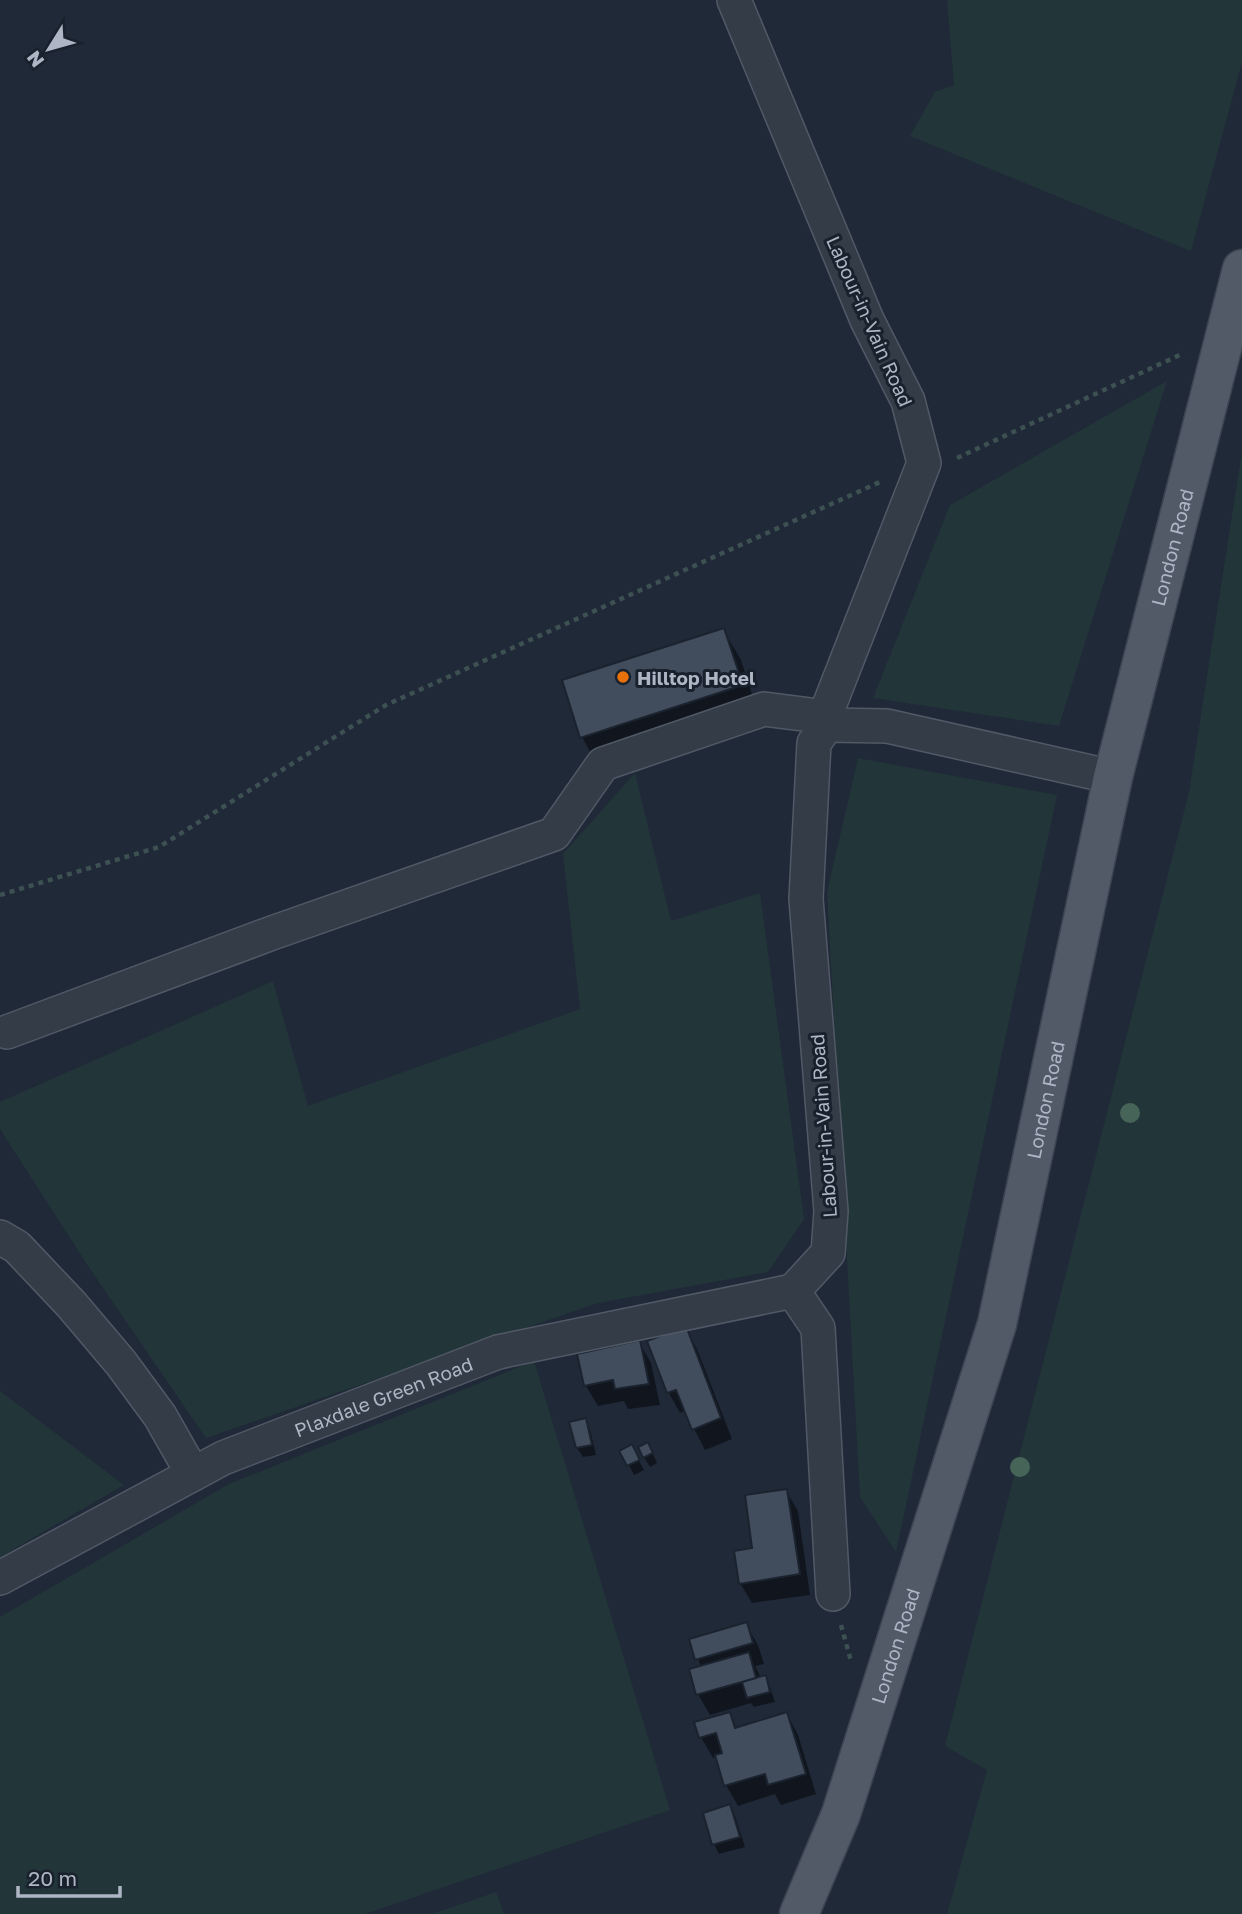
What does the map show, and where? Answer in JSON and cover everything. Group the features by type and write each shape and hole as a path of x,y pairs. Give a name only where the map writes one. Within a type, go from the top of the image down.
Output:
{"main road":[{"name":"London Road","path":"799,1914 841,1814 998,1324 1113,777 1242,270"}],"street":[{"name":"Labour-in-Vain Road","path":"734,0 867,320 908,401 925,463 830,706 827,725 814,743 806,899 831,1211 828,1253 793,1291"},
{"path":"7,1032 272,933 554,834 603,764 764,709 811,715 827,725 887,726 1113,777"},
{"path":"0,1237 17,1247 71,1304 121,1363 160,1416 193,1474"},
{"path":"793,1291 818,1328 832,1594"},
{"name":"Plaxdale Green Road","path":"0,1578 223,1458 498,1352 793,1291"}],"path":[{"path":"0,895 159,847 386,705 907,470 929,471 1186,352"}],"green space":[{"path":"947,0 1242,0 1242,62 1191,251 910,136 935,92 954,85"},
{"path":"1167,381 1059,726 873,698 950,505"},
{"path":"1242,451 1242,1914 947,1914 987,1770 945,1746 1189,792"},
{"path":"858,758 1057,795 896,1552 860,1497 827,892"},
{"path":"635,773 671,921 760,893 804,1219 768,1272 598,1303 206,1438 90,1269 0,1129 0,1102 273,981 308,1106 580,1009 563,854"},
{"path":"534,1361 670,1810 365,1914 0,1914 0,1617 229,1484"},
{"path":"0,1391 124,1485 0,1557"},
{"path":"496,1892 504,1914 432,1914"}],"building":[{"path":"724,628 743,685 580,738 562,680"},
{"path":"686,1326 721,1418 692,1430 676,1390 667,1393 647,1341"},
{"path":"640,1340 649,1384 615,1389 613,1380 584,1386 577,1354"},
{"path":"586,1418 592,1445 576,1448 569,1422"},
{"path":"648,1442 653,1453 643,1458 638,1447"},
{"path":"632,1444 640,1460 627,1466 619,1451"},
{"path":"787,1489 800,1574 739,1584 734,1551 752,1548 745,1495"},
{"path":"747,1622 753,1643 695,1660 689,1639"},
{"path":"749,1652 756,1678 696,1695 689,1669"},
{"path":"766,1675 770,1692 747,1698 742,1682"},
{"path":"730,1712 735,1728 787,1712 806,1774 768,1785 765,1774 724,1786 715,1755 722,1753 716,1733 699,1738 694,1722"},
{"path":"730,1804 740,1837 712,1845 703,1813"}],"place":[{"name":"Hilltop Hotel","path":"623,677"}]}
